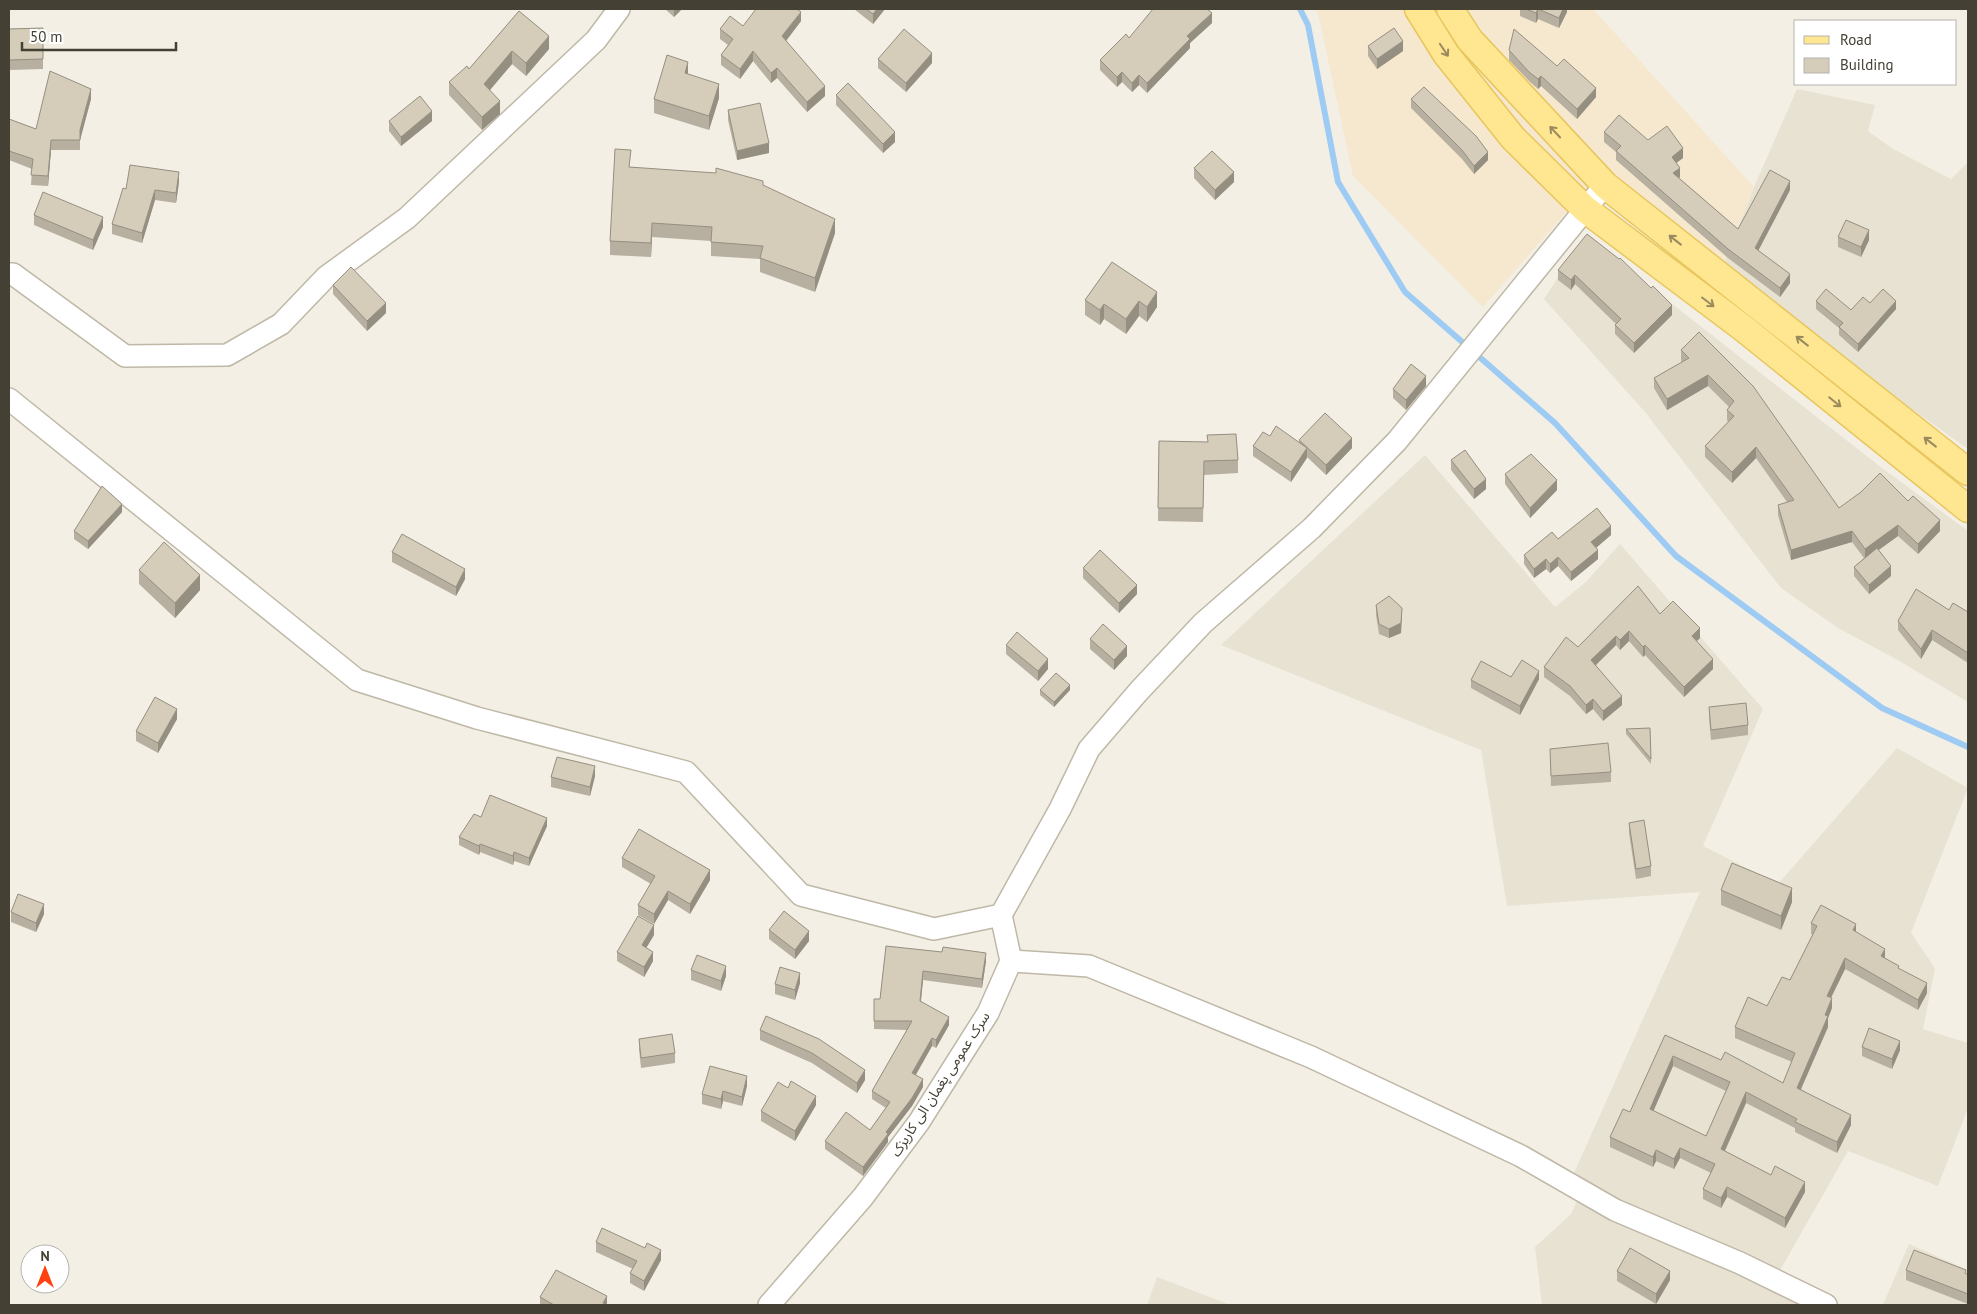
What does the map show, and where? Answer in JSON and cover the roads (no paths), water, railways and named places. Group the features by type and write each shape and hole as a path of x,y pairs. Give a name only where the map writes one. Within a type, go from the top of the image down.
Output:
{"main road":[{"path":"1418,9 1446,54 1513,138 1585,209 1743,328 1968,510"},
{"path":"1450,9 1470,40 1604,185 1968,472"}],"street":[{"path":"9,274 13,274 125,356 227,355 281,324 326,277 407,218 596,40 619,9"},
{"path":"1604,185 1397,441 1312,528 1203,623 1139,691 1089,749 1060,809 1001,915 1011,961 1089,966 1311,1057 1520,1156 1615,1210 1740,1264 1826,1305"},
{"path":"9,400 357,680 477,718 686,772 801,895 934,929 1001,915"},
{"name":"سرک عمومی پغمان الی کاریزک","path":"769,1305 863,1197 919,1122 988,1013 1011,961"}],"waterway":[{"path":"1300,9 1308,25 1338,182 1405,292 1555,423 1676,556 1882,708 1968,747"}]}
